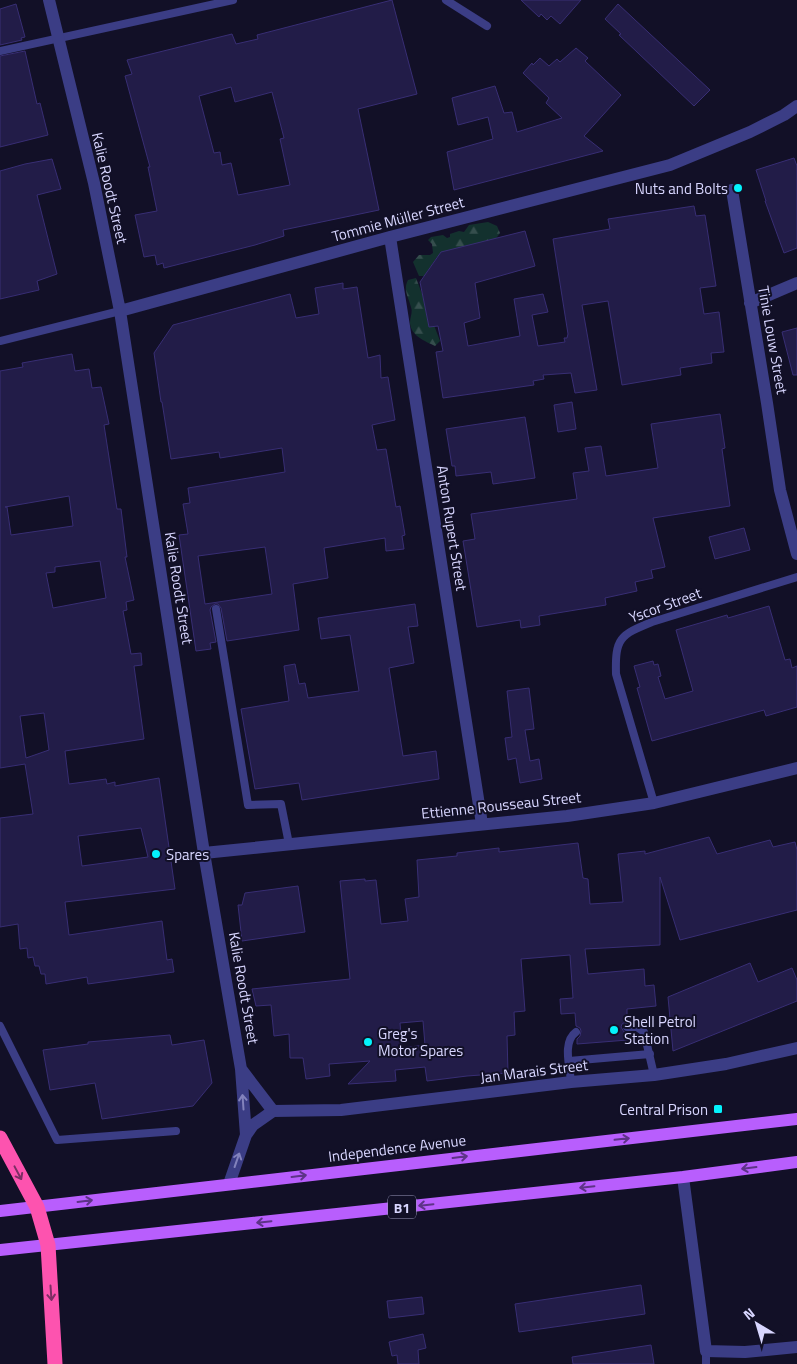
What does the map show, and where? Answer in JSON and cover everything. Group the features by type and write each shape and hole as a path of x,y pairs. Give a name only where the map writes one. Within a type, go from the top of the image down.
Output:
{"highway":[{"path":"0,1138 37,1207 48,1245 55,1364"}],"main road":[{"name":"Independence Avenue","path":"1,1211 797,1119"},
{"name":"B1","path":"3,1250 797,1162"}],"street":[{"name":"Kalie Roodt Street","path":"49,0 94,183 120,311 204,853 241,1069 246,1135 229,1184"},
{"name":"Tommie Müller Street","path":"120,311 390,237 670,164 750,132 784,115 797,106"},
{"name":"Tinie Louw Street","path":"732,190 780,490 797,554"},
{"name":"Anton Rupert Street","path":"390,237 482,824"},
{"path":"750,303 797,282"},
{"name":"Ettienne Rousseau Street","path":"204,853 567,816 654,803 797,768"},
{"name":"Jan Marais Street","path":"273,1111 341,1110 571,1082 654,1074 726,1064 797,1048"},
{"path":"241,1069 273,1111 253,1125 246,1135"},
{"path":"683,1176 706,1358 797,1347"}],"lane":[{"path":"0,52 234,0"},
{"path":"446,0 487,26"},
{"name":"Tommie Müller Street","path":"0,341 120,311"},
{"name":"Yscor Street","path":"654,803 616,674 616,654 621,640 631,631 652,622 797,577"},
{"path":"216,609 248,805 281,804 289,844"},
{"path":"0,1026 57,1140 176,1131"},
{"path":"627,1027 641,1028 644,1032 654,1074"},
{"path":"571,1082 568,1046 569,1040 576,1032"},
{"path":"569,1061 650,1054"}],"green space":[{"path":"488,222 497,226 500,233 492,244 437,257 424,276 419,276 413,262 419,255 430,255 433,253 432,244 428,240 431,237 443,235 447,238 450,237 450,234 459,231 464,232 469,225"},
{"path":"416,278 440,341 435,346 419,338 411,328 412,309 406,293 406,287 408,280"}],"building":[{"path":"392,0 417,94 358,109 379,210 283,230 284,236 164,268 163,263 157,265 155,255 144,257 135,215 157,211 148,167 150,167 125,76 132,74 127,60 232,34 236,44 258,39 257,35","holes":["231,87 235,102 272,92 284,138 280,139 290,185 238,195 231,163 222,165 220,152 214,153 199,96"]},
{"path":"521,0 581,0 560,24 551,16 547,20 541,14 539,17"},
{"path":"16,4 25,37 21,38 22,40 0,45 0,9"},
{"path":"618,4 710,90 694,106 619,35 621,34 605,19"},
{"path":"576,48 588,58 585,61 621,95 584,136 603,151 454,190 447,152 493,139 488,117 458,125 452,98 495,86 504,113 512,112 517,132 562,118 546,103 549,98 523,73 532,63 533,65 540,58 549,66 557,59 560,62"},
{"path":"25,51 37,104 40,103 48,135 0,147 0,56"},
{"path":"794,158 797,166 797,248 784,253 756,170"},
{"path":"52,159 61,189 37,195 57,274 37,281 39,290 0,299 0,171"},
{"path":"694,206 696,216 705,215 716,286 700,288 704,314 719,312 724,352 711,353 712,363 680,368 681,375 622,385 608,301 582,305 597,390 575,393 571,373 543,375 544,379 533,381 534,385 443,398 436,352 443,351 438,326 429,327 420,282 441,252 525,231 535,266 475,283 480,318 464,323 468,346 520,336 514,299 543,294 548,312 532,315 538,346 565,342 564,338 567,338 568,334 553,239 610,229 608,219"},
{"path":"343,283 343,289 357,287 368,358 380,355 381,378 388,377 395,420 372,425 377,450 386,449 396,507 400,506 405,535 402,536 404,549 386,551 385,538 324,548 328,578 293,584 299,630 227,641 221,608 218,604 215,604 210,610 216,642 210,643 211,649 196,651 179,535 188,534 183,504 190,503 188,488 285,472 282,448 220,458 219,452 171,459 154,353 173,325 290,294 296,318 319,314 315,288","holes":["265,547 272,594 205,604 198,556"]},
{"path":"797,328 797,375 793,375 782,332"},
{"path":"72,354 75,371 89,369 92,388 101,387 109,424 104,425 117,509 121,509 127,557 125,557 134,600 126,602 127,610 123,611 131,654 141,653 142,665 134,666 144,739 65,751 69,784 106,779 107,784 115,782 115,786 159,778 175,889 65,902 69,935 162,921 167,960 172,959 174,972 88,984 87,977 46,984 45,974 41,974 39,966 35,966 33,957 28,958 27,948 20,949 18,924 0,927 0,818 33,814 25,764 0,768 0,371 23,367 22,363","holes":["69,496 73,526 11,535 7,507 5,507","100,561 106,598 53,608 46,573 55,572 55,567","44,713 49,750 26,758 20,716","141,828 148,857 82,866 78,836"]},
{"path":"572,402 576,429 558,432 554,405"},
{"path":"720,414 725,448 722,449 730,506 653,518 665,567 651,570 653,578 635,582 637,591 605,598 606,605 539,616 540,625 521,628 520,620 477,627 463,541 475,539 471,514 577,499 573,473 589,471 585,448 601,446 606,476 658,468 651,424"},
{"path":"525,417 535,478 493,484 491,472 456,476 455,466 452,466 446,429"},
{"path":"744,528 750,550 715,559 709,537"},
{"path":"415,604 418,626 408,627 414,663 389,668 403,756 436,751 439,779 302,800 299,783 255,789 241,709 289,701 284,666 295,664 299,684 305,683 308,698 359,691 350,635 321,639 318,618"},
{"path":"769,606 785,660 790,659 792,668 797,666 797,707 766,716 764,710 652,741 637,688 640,687 634,666 653,661 654,665 658,664 661,676 658,677 665,699 693,691 676,630 727,615 728,618"},
{"path":"529,688 534,729 525,730 530,761 539,759 542,779 520,783 516,758 508,760 505,738 512,737 507,691"},
{"path":"709,837 717,854 770,840 773,847 795,842 797,850 797,910 680,940 660,877 660,945 585,949 588,974 644,969 645,986 654,985 656,1006 627,1009 627,1021 621,1027 624,1032 628,1033 628,1040 577,1044 581,1031 576,1026 575,1013 561,1014 560,999 573,998 570,955 521,959 525,1011 514,1012 515,1035 507,1036 508,1073 427,1081 425,1067 395,1070 396,1081 348,1084 370,1061 329,1064 330,1076 306,1079 303,1058 290,1058 289,1034 274,1036 271,1005 256,1006 252,989 350,979 340,881 376,880 381,924 408,921 405,899 419,897 417,860 457,856 457,853 499,848 499,852 578,843 583,878 588,879 590,904 623,902 618,854 645,851 645,854","holes":["423,1021 425,1045 402,1048 400,1023"]},
{"path":"298,886 305,932 242,941 238,905 242,905 245,893"},
{"path":"750,963 758,982 792,968 797,980 797,1001 673,1051 668,997"},
{"path":"170,1035 172,1045 204,1040 212,1083 193,1106 102,1119 95,1083 50,1090 43,1050 88,1044 88,1042"},
{"path":"641,1285 645,1314 519,1332 515,1304"},
{"path":"422,1297 424,1314 389,1318 387,1301"},
{"path":"423,1334 426,1348 418,1350 419,1364 398,1364 397,1355 392,1356 389,1342"},
{"path":"651,1345 654,1364 573,1364 572,1357"}],"place":[{"name":"Nuts and Bolts","path":"738,188"},
{"name":"Spares","path":"156,854"},
{"name":"Shell Petrol Station","path":"614,1030"},
{"name":"Greg's Motor Spares","path":"368,1042"},
{"name":"Central Prison","path":"718,1109"}]}
